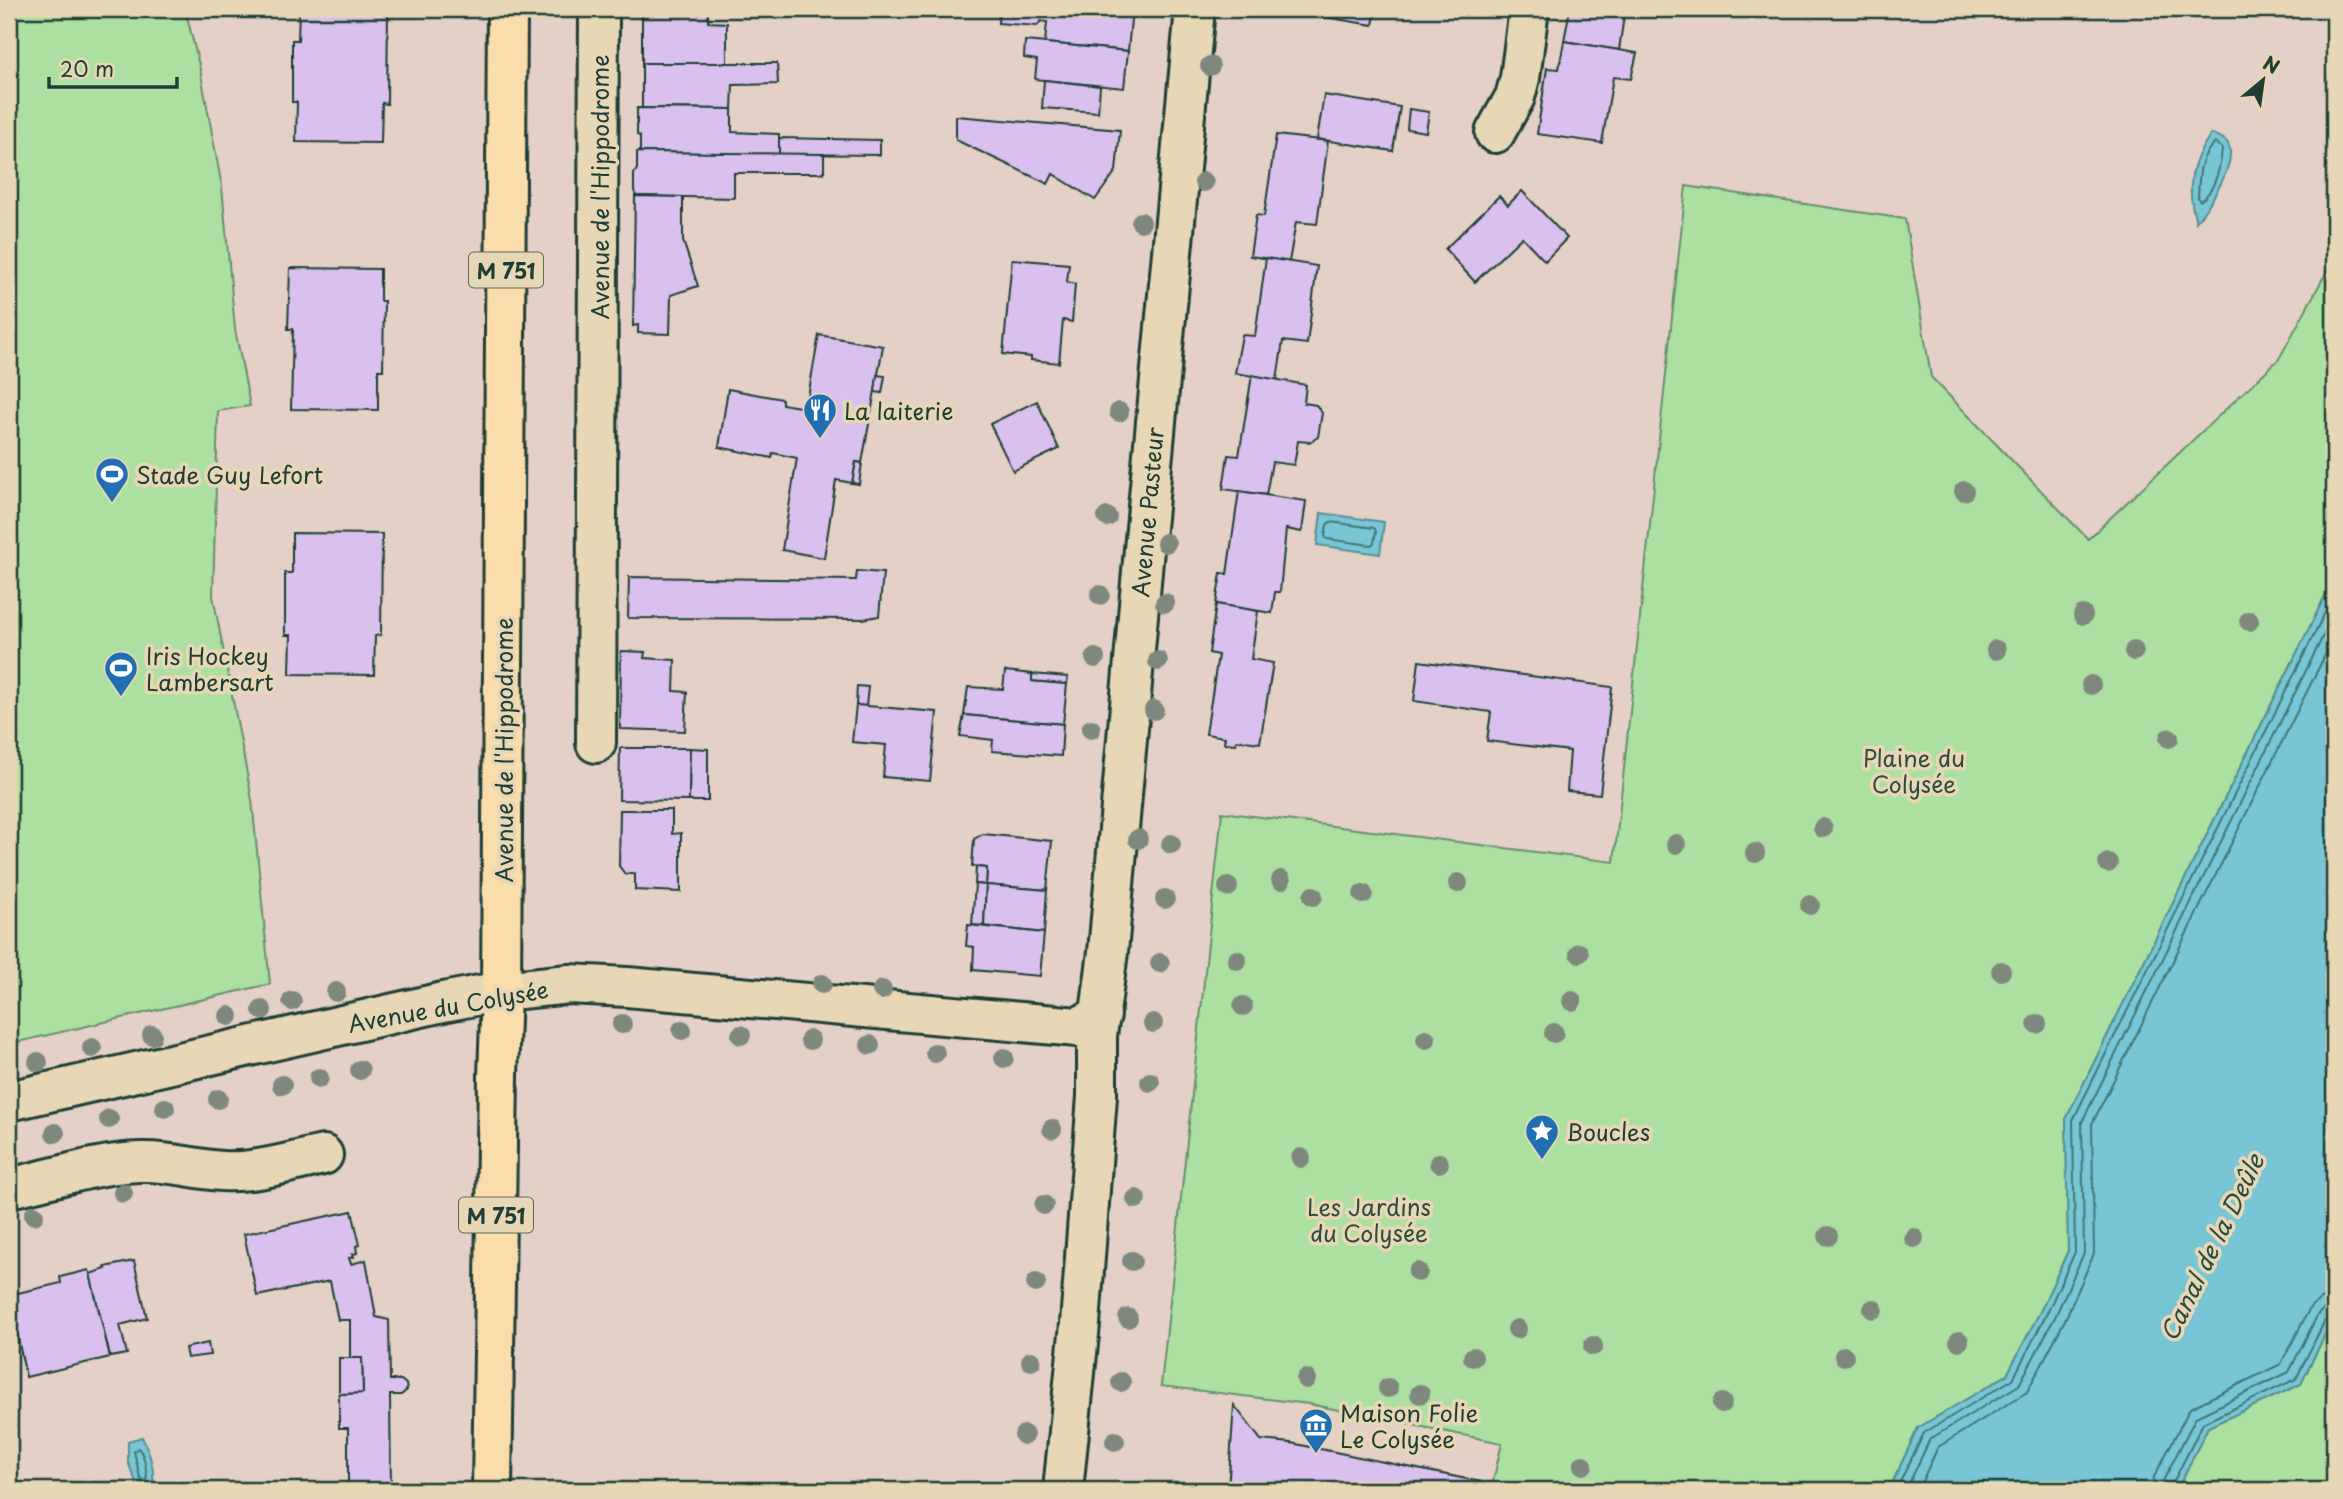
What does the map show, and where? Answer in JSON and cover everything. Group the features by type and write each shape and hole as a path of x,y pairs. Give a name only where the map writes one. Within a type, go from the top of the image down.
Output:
{"main road":[{"name":"Avenue de l'Hippodrome","path":"492,1490 501,991 507,9"}],"street":[{"name":"Avenue de l'Hippodrome","path":"596,743 599,9"},
{"name":"Avenue Pasteur","path":"1063,1490 1080,1324 1097,1096 1097,1036 1108,952 1195,9"},
{"path":"1495,132 1518,88 1529,9"},
{"name":"Avenue du Colysée","path":"9,1101 382,1015 501,991 569,984 1078,1027 1101,1015"},
{"path":"9,1188 107,1166 139,1162 164,1162 223,1171 252,1170 323,1155"}],"green space":[{"name":"Stade Guy Lefort","path":"9,9 185,9 200,69 222,187 235,329 250,406 218,411 213,596 252,800 270,984 9,1044"},
{"name":"Plaine du Colysée","path":"1686,186 1905,219 1931,377 2088,539 2279,359 2334,258 2334,578 2066,1119 2068,1251 2042,1308 2007,1375 1918,1428 1889,1490 1491,1490 1502,1443 1309,1404 1161,1386 1222,812 1614,862"},
{"path":"2334,1309 2334,1490 2177,1490 2208,1427 2301,1384 2332,1320"}],"water":[{"path":"2211,134 2228,143 2230,154 2220,186 2196,222 2191,198 2192,176 2198,155"},
{"path":"1321,513 1384,522 1380,554 1317,545"},
{"name":"Canal de la Deûle","path":"2334,578 2332,1320 2301,1384 2208,1427 2177,1490 1889,1490 1918,1428 2007,1375 2042,1308 2068,1251 2066,1119"},
{"path":"142,1437 151,1462 153,1487 139,1490 128,1462 128,1441"}],"building":[{"path":"299,9 388,9 387,104 382,103 381,143 296,142 297,102 292,102 292,40 298,40"},
{"path":"642,9 708,9 708,22 727,23 727,63 642,63"},
{"path":"999,9 1132,9 1128,51 1045,43 1047,22 1041,21 1037,26 998,23"},
{"path":"1313,9 1376,9 1373,25 1312,15"},
{"path":"1570,9 1625,9 1619,50 1564,41"},
{"path":"1025,41 1128,51 1124,88 1035,79 1037,60 1024,58"},
{"path":"1564,41 1637,53 1631,79 1613,77 1602,143 1537,134 1547,68 1559,69"},
{"path":"642,63 777,63 778,84 733,85 732,109 642,108"},
{"path":"1044,80 1100,86 1098,112 1042,108"},
{"path":"1324,95 1400,107 1393,151 1317,139"},
{"path":"637,108 732,109 732,132 779,134 779,154 640,152"},
{"path":"1409,109 1429,112 1426,132 1407,129"},
{"path":"956,116 1120,130 1116,171 1095,200 1053,174 1048,184 956,140"},
{"path":"1276,135 1328,141 1317,224 1296,222 1289,262 1250,256 1256,215 1264,216"},
{"path":"779,138 880,140 880,155 779,154"},
{"path":"637,152 824,154 824,173 734,173 734,198 636,196 634,174 637,169"},
{"path":"1522,191 1567,238 1545,261 1522,237 1475,282 1445,249 1499,196 1508,205"},
{"path":"635,196 683,197 683,241 698,286 671,295 670,334 638,333 638,325 633,326"},
{"path":"1266,258 1317,266 1307,344 1283,341 1277,380 1235,373 1242,335 1255,336"},
{"path":"1012,259 1069,264 1067,282 1075,284 1072,322 1063,320 1059,363 1003,354"},
{"path":"290,268 380,269 380,301 384,301 383,370 378,370 378,410 291,409 293,329 288,329"},
{"path":"819,335 883,346 862,463 856,462 852,483 836,480 824,558 782,550 797,458 773,453 772,458 719,447 728,389 782,399 782,404 806,408"},
{"path":"877,375 885,376 882,393 875,392"},
{"path":"1252,375 1306,385 1304,403 1316,405 1322,413 1318,437 1310,442 1298,441 1294,465 1272,462 1266,495 1223,489 1228,455 1239,456"},
{"path":"1037,401 1059,449 1013,471 990,424"},
{"path":"856,462 862,463 859,484 852,483"},
{"path":"1239,491 1306,501 1302,532 1286,529 1280,592 1275,592 1272,613 1216,604 1221,573 1227,574"},
{"path":"292,533 382,534 381,635 375,636 374,675 290,674 291,635 285,635 285,573 292,573"},
{"path":"857,571 883,573 879,616 863,619 628,618 629,577 856,580"},
{"path":"1216,604 1258,611 1251,659 1273,663 1260,743 1237,740 1236,744 1224,743 1225,737 1206,734 1218,655 1209,653"},
{"path":"621,651 645,652 644,658 675,660 674,691 687,692 685,731 620,729"},
{"path":"1419,661 1612,687 1600,794 1567,791 1570,751 1487,741 1491,712 1414,701"},
{"path":"1005,671 1032,674 1032,681 1067,684 1063,724 964,715 968,687 1003,689"},
{"path":"1032,674 1068,677 1067,684 1032,681"},
{"path":"857,686 868,687 866,706 856,705"},
{"path":"856,705 937,712 930,781 883,777 886,745 852,742"},
{"path":"964,715 1063,724 1061,756 992,751 993,740 960,736"},
{"path":"620,748 690,748 689,801 619,800"},
{"path":"690,748 708,749 708,801 689,801"},
{"path":"620,810 672,810 672,834 681,833 681,892 635,890 635,874 625,874 619,866"},
{"path":"983,834 1052,841 1047,890 986,885 987,868 972,866 974,839"},
{"path":"976,867 987,868 986,885 975,884"},
{"path":"975,884 986,885 984,926 972,925"},
{"path":"986,885 1047,890 1044,933 984,926"},
{"path":"968,925 1044,933 1040,976 973,970 974,947 966,946"},
{"path":"352,1211 360,1245 356,1246 357,1253 353,1254 354,1257 349,1258 351,1264 366,1260 376,1317 389,1320 390,1380 401,1380 406,1384 407,1390 401,1395 390,1395 391,1490 348,1490 348,1428 339,1428 339,1394 363,1393 362,1358 350,1359 350,1320 338,1320 330,1281 257,1296 244,1234"},
{"path":"134,1261 147,1318 120,1325 127,1354 110,1357 90,1274 106,1269 105,1267"},
{"path":"89,1270 110,1357 26,1377 9,1295 61,1283 60,1277"},
{"path":"208,1343 210,1355 187,1358 185,1348"},
{"path":"339,1358 362,1358 363,1393 339,1394"},
{"path":"1234,1405 1261,1440 1291,1443 1481,1482 1474,1490 1228,1490"}],"place":[{"name":"La laiterie","path":"820,440"},
{"name":"Stade Guy Lefort","path":"112,504"},
{"name":"Iris Hockey Lambersart","path":"121,698"},
{"name":"Boucles","path":"1542,1161"},
{"name":"Maison Folie Le Colysée","path":"1316,1455"}],"park label":[{"name":"Les Jardins du Colysée","path":"1369,1219"}]}
